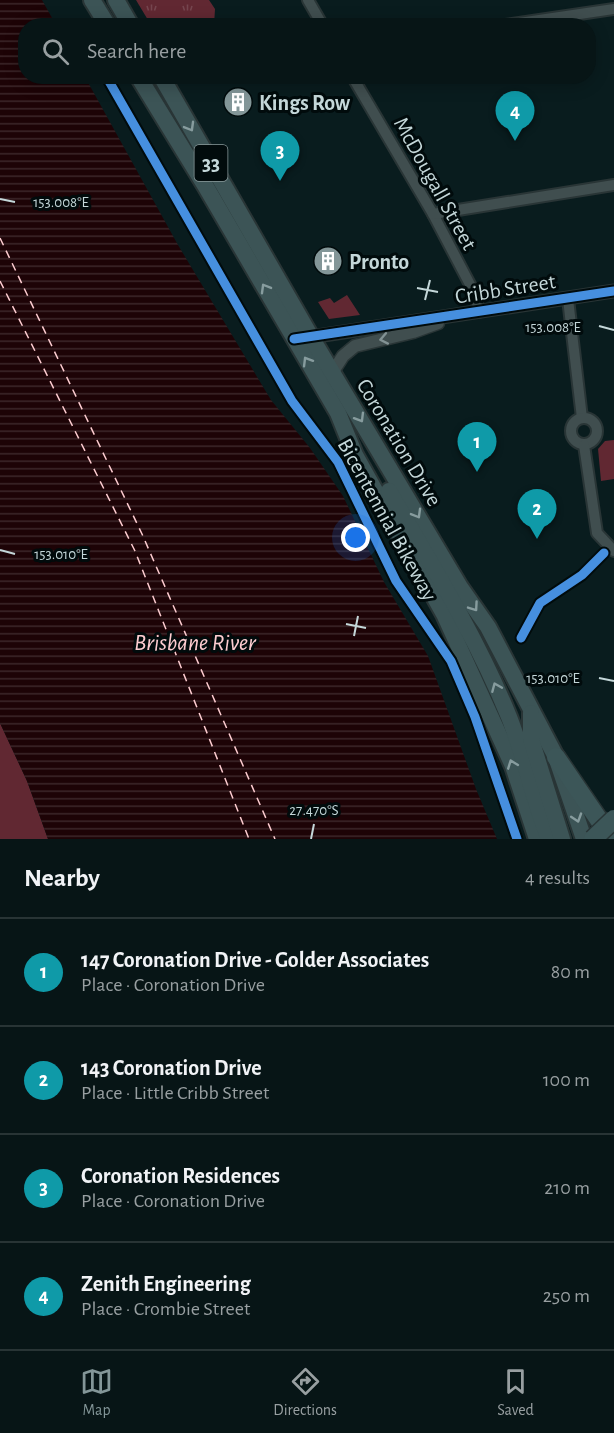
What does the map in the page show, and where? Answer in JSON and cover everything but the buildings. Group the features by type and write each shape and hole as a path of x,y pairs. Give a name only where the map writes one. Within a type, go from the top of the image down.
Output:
{"highway":[{"path":"92,0 103,18"},
{"path":"116,0 126,18"},
{"name":"Coronation Drive","path":"143,84 302,338 332,373 460,587 489,627 556,757 584,839"},
{"name":"Coronation Drive","path":"165,84 302,338 338,413 355,455 444,614 513,766 537,839"},
{"path":"338,413 363,447 442,583 492,678 527,766 549,839"},
{"path":"531,707 531,739 562,839"},
{"path":"556,757 612,839"},
{"path":"593,839 614,819"}],"street":[{"path":"308,0 318,18"},
{"path":"553,18 614,9"},
{"name":"McDougall Street","path":"357,84 433,214 475,294 479,312"},
{"path":"433,214 614,185"},
{"name":"Cribb Street","path":"302,338 614,291"},
{"path":"568,299 582,418"},
{"path":"332,373 343,356 355,346 413,332 459,315"},
{"path":"582,418 593,421 597,429 596,438 584,445 576,442 571,433 575,422 582,418"},
{"path":"584,445 597,533 614,551"}],"green space":[{"path":"136,0 209,0 215,9 214,18 147,18"},
{"path":"347,295 360,315 329,319 318,302 330,298 334,303"},
{"path":"614,440 614,479 601,481 598,449 605,441"},
{"path":"0,723 27,781 48,839 0,839"}],"water":[{"name":"Brisbane River","path":"0,0 42,0 52,18 18,18 18,84 89,84 178,245 271,400 310,448 343,496 384,582 428,656 476,789 497,839 48,839 27,781 0,723"}],"ferry route":[{"path":"0,238 142,534 275,839"},
{"path":"0,281 135,551 249,839"}],"cycle path":[{"name":"Bicentennial Bikeway","path":"111,84 292,401 338,462 396,581 451,661 475,717 517,839"},
{"path":"294,339 614,291"},
{"path":"521,638 540,603 582,575 604,553"}],"place":[{"name":"Kings Row","path":"238,102"},
{"name":"Zenith Engineering","path":"515,141"},
{"name":"Coronation Residences","path":"280,181"},
{"name":"Pronto","path":"328,261"},
{"name":"147 Coronation Drive - Golder Associates","path":"477,472"},
{"name":"143 Coronation Drive","path":"537,539"}]}
